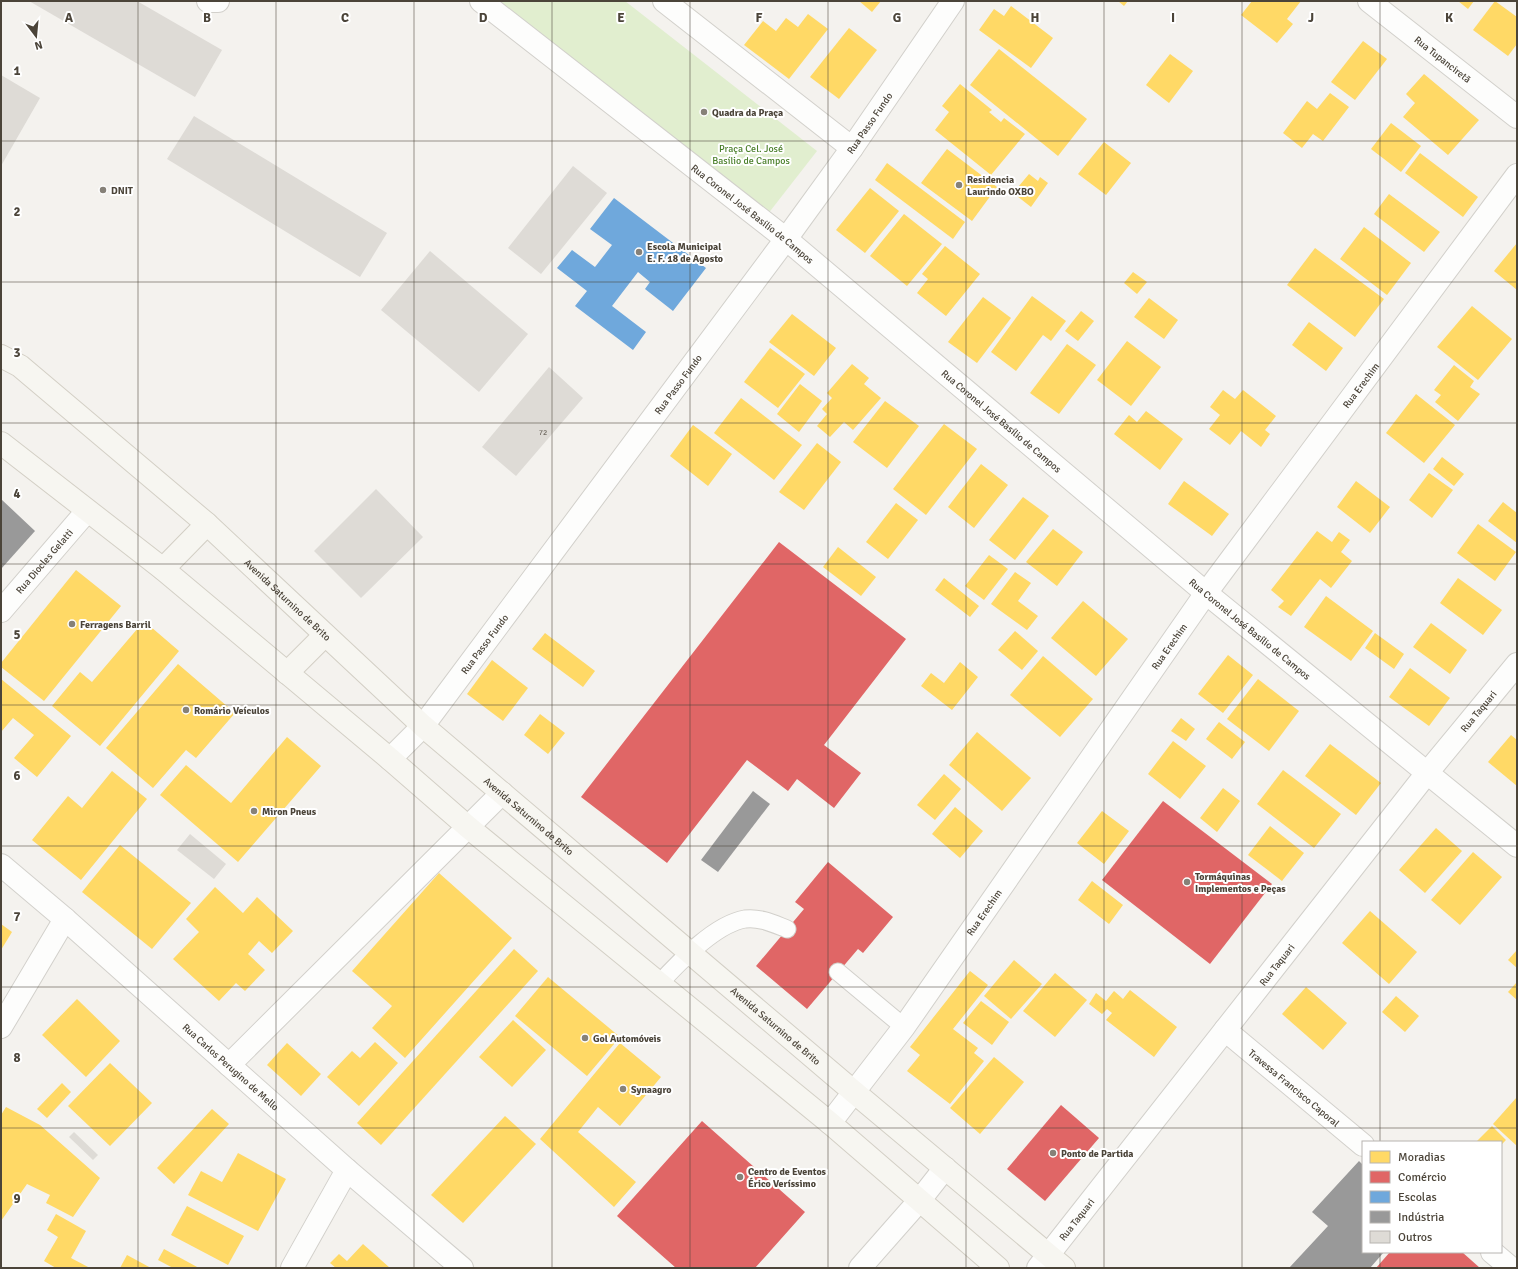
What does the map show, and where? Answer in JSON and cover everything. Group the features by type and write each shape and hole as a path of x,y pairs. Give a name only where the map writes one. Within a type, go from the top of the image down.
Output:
{"main road":[{"name":"Avenida Saturnino de Brito","path":"1,356 20,366 207,524 423,726 854,1092 946,1168 1051,1264"},
{"path":"1,444 163,569 390,759 468,827 830,1123 998,1268"},
{"path":"163,569 207,524"},
{"path":"288,673 325,635"}],"street":[{"path":"208,1 218,1"},
{"name":"Rua Coronel José Basílio de Campos","path":"481,1 786,238 1206,593 1517,846"},
{"path":"664,1 852,148"},
{"name":"Rua Passo Fundo","path":"390,759 423,726 786,238 852,148 953,1"},
{"name":"Rua Tupanciretã","path":"1369,1 1517,117"},
{"name":"Rua Erechim","path":"830,1123 904,1027 1206,593 1517,175"},
{"name":"Rua Diocles Gelatti","path":"1,611 87,511"},
{"name":"Rua Taquari","path":"1051,1264 1225,1030 1427,773 1517,664"},
{"path":"229,1064 502,793"},
{"name":"Rua Carlos Perugino de Mello","path":"1,865 65,919 347,1170 462,1268"},
{"path":"1,1027 65,919"},
{"name":"Travessa Francisco Caporal","path":"1225,1030 1362,1144"},
{"path":"860,1268 920,1201 946,1168"},
{"path":"292,1268 347,1170"},
{"path":"1493,1253 1511,1268"}],"lane":[{"path":"659,984 689,952 724,928 745,919 764,920 787,930"},
{"path":"838,972 904,1027"}],"green space":[{"name":"Praça Cel. José Basílio de Campos","path":"490,1 625,1 817,151 764,219"}],"building: Moradias":[{"path":"859,1 881,1 872,12"},
{"path":"1118,1 1128,1 1124,6"},
{"path":"1252,1 1301,1 1287,19 1293,24 1277,43 1241,15"},
{"path":"1458,1 1474,1 1468,9"},
{"path":"1495,1 1517,17 1517,44 1508,56 1473,30"},
{"path":"1011,6 1053,38 1031,68 979,30 994,9 1004,16"},
{"path":"808,14 828,29 789,79 744,45 763,21 776,31 786,18 798,27"},
{"path":"849,28 877,50 839,99 810,77"},
{"path":"1363,41 1387,59 1355,100 1331,82"},
{"path":"999,49 1087,119 1058,156 970,85"},
{"path":"1170,54 1193,71 1169,103 1146,85"},
{"path":"1424,74 1479,120 1448,155 1403,117 1415,103 1406,94"},
{"path":"960,84 992,110 989,112 1001,122 1004,118 1025,134 991,175 935,130 949,112 942,106"},
{"path":"1330,93 1349,107 1323,141 1313,134 1302,148 1283,133 1307,101 1317,109"},
{"path":"1391,123 1421,146 1401,172 1371,149"},
{"path":"1104,142 1131,163 1106,195 1078,174"},
{"name":"Residencia Laurindo OXBO","path":"947,149 997,187 972,221 921,183"},
{"path":"1420,153 1478,197 1463,217 1405,173"},
{"path":"887,163 965,222 953,239 875,180"},
{"path":"1029,174 1038,181 1040,177 1048,183 1031,207 1013,193"},
{"path":"870,188 899,211 865,253 836,230"},
{"path":"1389,194 1440,232 1424,252 1374,214"},
{"path":"904,214 942,244 907,286 870,256"},
{"path":"1364,227 1411,263 1387,295 1340,259"},
{"path":"1517,243 1517,290 1494,271"},
{"path":"945,246 980,274 946,316 917,293 928,279 922,274"},
{"path":"1315,248 1384,299 1355,337 1287,285"},
{"path":"1133,272 1147,282 1137,294 1124,283"},
{"path":"1032,296 1066,321 1051,341 1043,335 1016,371 991,352"},
{"path":"983,297 1011,318 977,363 948,342"},
{"path":"1149,298 1178,320 1164,339 1134,317"},
{"path":"1472,306 1512,339 1478,380 1437,347"},
{"path":"1081,311 1094,321 1078,341 1065,331"},
{"path":"792,314 836,348 814,376 769,342"},
{"path":"1309,322 1343,348 1326,371 1292,345"},
{"path":"1127,341 1161,367 1131,406 1097,380"},
{"path":"1067,344 1096,365 1059,414 1030,393"},
{"path":"770,348 805,374 778,408 744,382"},
{"path":"852,364 869,378 864,384 881,398 853,430 844,422 830,437 817,426 827,414 822,409 832,398 827,393"},
{"path":"1454,365 1474,381 1470,387 1480,394 1458,421 1435,402 1441,395 1434,390"},
{"path":"800,384 822,401 799,432 777,414"},
{"path":"1223,390 1235,399 1243,390 1276,416 1265,430 1270,434 1261,447 1241,431 1230,445 1209,429 1220,415 1210,407"},
{"path":"1416,394 1455,425 1424,463 1386,433"},
{"path":"741,398 802,445 774,480 714,433"},
{"path":"885,401 919,426 887,468 853,442"},
{"path":"1146,411 1183,439 1160,470 1114,434 1129,415 1137,422"},
{"path":"944,424 977,449 926,515 893,489"},
{"path":"693,425 732,454 708,486 670,456"},
{"path":"817,443 841,462 804,510 779,492"},
{"path":"1442,457 1464,474 1454,486 1433,469"},
{"path":"981,464 1008,485 974,528 948,507"},
{"path":"1429,473 1453,490 1432,518 1409,500"},
{"path":"1184,481 1229,514 1212,536 1168,504"},
{"path":"1356,481 1390,507 1370,533 1337,507"},
{"path":"1023,497 1049,516 1015,560 989,540"},
{"path":"1503,502 1517,513 1517,543 1488,521"},
{"path":"896,503 918,520 888,559 866,542"},
{"path":"1478,524 1516,552 1495,581 1457,553"},
{"path":"1053,529 1083,552 1057,586 1026,562"},
{"path":"1317,531 1332,542 1339,532 1350,540 1341,552 1352,561 1331,588 1320,579 1291,616 1278,607 1284,601 1271,590"},
{"path":"838,547 876,577 861,596 823,567"},
{"path":"989,555 1008,569 984,600 965,586"},
{"path":"76,570 121,606 44,701 1,667 1,663"},
{"path":"1015,572 1031,583 1018,601 1038,616 1027,630 991,604"},
{"path":"944,578 979,606 970,617 935,590"},
{"path":"1458,578 1502,610 1483,635 1440,603"},
{"path":"1326,596 1373,631 1351,661 1304,627"},
{"path":"1083,601 1128,639 1096,676 1051,638"},
{"path":"144,621 179,651 100,746 52,706 80,672 92,682"},
{"path":"1431,623 1467,650 1450,674 1413,647"},
{"path":"1015,631 1038,651 1022,670 998,650"},
{"path":"545,633 595,671 583,687 532,649"},
{"path":"1375,633 1404,654 1394,669 1365,648"},
{"path":"1228,655 1253,675 1223,713 1198,694"},
{"path":"1043,656 1093,699 1060,737 1010,695"},
{"path":"492,660 528,688 503,721 467,694"},
{"path":"960,662 978,677 952,710 921,686 931,673 944,683"},
{"path":"178,664 235,713 196,758 186,750 153,788 106,748"},
{"path":"1410,668 1450,698 1429,726 1389,697"},
{"path":"1,679 71,736 37,777 14,758 34,735 13,718 1,732"},
{"path":"1258,679 1299,711 1269,751 1227,719"},
{"path":"540,714 565,733 548,754 524,735"},
{"path":"1181,718 1195,729 1186,741 1171,731"},
{"path":"1219,722 1245,742 1232,759 1206,739"},
{"path":"977,732 1031,778 1002,811 949,765"},
{"path":"1511,735 1517,740 1517,786 1488,762"},
{"path":"287,737 321,766 238,862 160,795 186,765 231,803"},
{"path":"1173,741 1206,766 1180,799 1148,774"},
{"path":"1330,744 1381,783 1356,815 1305,776"},
{"path":"1283,770 1341,814 1314,848 1257,804"},
{"path":"112,771 147,799 81,880 32,840 68,796 82,808"},
{"path":"944,774 961,789 935,820 917,805"},
{"path":"1223,788 1240,801 1217,832 1200,818"},
{"path":"955,807 983,831 960,858 932,834"},
{"path":"1102,811 1129,831 1104,864 1077,843"},
{"path":"1270,826 1304,853 1282,881 1248,855"},
{"path":"1436,828 1462,851 1425,893 1399,870"},
{"path":"120,845 191,903 152,949 82,892"},
{"path":"1473,852 1502,877 1460,925 1431,900"},
{"path":"439,873 512,938 405,1058 372,1028 392,1006 352,971"},
{"path":"1092,881 1123,905 1109,924 1078,900"},
{"path":"215,887 243,913 257,897 293,931 272,953 259,941 248,954 265,970 245,991 236,983 219,1001 173,959 199,932 186,919"},
{"path":"1370,911 1417,952 1389,984 1342,943"},
{"path":"1,924 12,932 1,950"},
{"path":"514,949 538,971 381,1145 357,1123"},
{"path":"1517,950 1517,968 1508,960"},
{"path":"1014,960 1042,984 1011,1019 984,996"},
{"path":"970,971 988,985 953,1029 978,1048 974,1053 984,1061 950,1104 907,1071 920,1055 910,1047"},
{"path":"1055,973 1087,1000 1055,1037 1023,1011"},
{"path":"548,977 620,1037 587,1076 515,1016"},
{"path":"1517,982 1517,1000 1508,992"},
{"path":"1306,987 1347,1023 1323,1050 1282,1014"},
{"path":"1130,990 1177,1027 1154,1057 1106,1020 1112,1013 1107,1009 1102,1014 1089,1004 1096,993 1106,1001 1114,991 1123,999"},
{"path":"1396,996 1419,1016 1405,1032 1382,1012"},
{"path":"77,999 120,1041 86,1077 42,1035"},
{"path":"981,1001 1009,1022 992,1045 963,1023"},
{"path":"513,1020 546,1050 512,1087 479,1057"},
{"path":"375,1042 398,1063 359,1106 327,1077 352,1051 360,1058"},
{"path":"287,1043 321,1074 301,1096 267,1065"},
{"path":"620,1043 661,1077 620,1126 598,1107 578,1132 636,1182 614,1207 540,1139"},
{"path":"994,1057 1024,1082 980,1134 950,1108"},
{"path":"110,1063 152,1103 110,1146 68,1106"},
{"path":"62,1083 71,1092 47,1118 37,1109"},
{"path":"1517,1097 1517,1146 1493,1124"},
{"path":"6,1107 40,1125 100,1178 73,1217 46,1203 50,1195 27,1184 1,1221 1,1115"},
{"path":"212,1109 229,1124 174,1184 157,1168"},
{"path":"505,1116 536,1144 463,1223 431,1195"},
{"path":"1492,1126 1506,1140 1502,1144 1502,1141 1477,1141"},
{"path":"238,1153 286,1179 258,1231 188,1195 201,1171 222,1182"},
{"path":"187,1206 244,1236 228,1265 171,1235"},
{"path":"56,1214 86,1231 71,1258 90,1268 56,1268 44,1261 58,1237 47,1230"},
{"path":"363,1244 390,1268 336,1268 330,1263 339,1254 347,1261"},
{"path":"164,1249 199,1268 173,1268 158,1260"},
{"path":"127,1255 151,1268 120,1268"}],"building: Comércio":[{"path":"779,542 906,639 824,745 861,773 834,808 797,779 788,791 747,760 667,863 581,797"},
{"name":"Tormáquinas Implementos e Peças","path":"1163,801 1272,884 1210,964 1102,880"},
{"path":"828,862 893,917 863,953 858,949 807,1009 756,966 804,909 795,902"},
{"name":"Ponto de Partida","path":"1061,1105 1099,1138 1045,1201 1007,1169"},
{"path":"702,1121 805,1212 755,1268 676,1268 617,1216"},
{"path":"1389,1253 1463,1253 1480,1268 1376,1268"}],"building: Escolas":[{"path":"614,198 706,268 673,311 645,289 650,282 638,272 612,306 646,332 633,350 575,306 587,291 557,268 572,250 595,267 612,245 590,229"}],"building: Indústria":[{"path":"1,499 35,531 1,569"},
{"path":"753,791 770,804 718,872 701,860"},
{"path":"1359,1161 1362,1164 1362,1253 1383,1253 1370,1268 1289,1268 1328,1226 1312,1212"}],"building: Outros":[{"path":"29,1 137,1 222,50 195,97"},
{"path":"1,75 40,98 1,166"},
{"path":"194,116 387,233 360,277 167,159"},
{"path":"573,166 607,193 541,274 508,248"},
{"path":"430,251 528,334 479,392 381,310"},
{"path":"549,367 583,398 516,476 482,447"},
{"path":"376,489 423,537 361,598 314,551"},
{"path":"190,834 226,864 214,879 177,850"},
{"path":"74,1132 98,1155 93,1160 69,1137"}],"place":[{"name":"Quadra da Praça","path":"704,112"},
{"name":"Residencia Laurindo OXBO","path":"959,185"},
{"name":"DNIT","path":"103,190"},
{"name":"Escola Municipal E. F. 18 de Agosto","path":"639,252"},
{"name":"Ferragens Barril","path":"72,624"},
{"name":"Romário Veículos","path":"186,710"},
{"name":"Miron Pneus","path":"254,811"},
{"name":"Tormáquinas Implementos e Peças","path":"1187,882"},
{"name":"Gol Automóveis","path":"585,1038"},
{"name":"Synaagro","path":"623,1089"},
{"name":"Ponto de Partida","path":"1053,1153"},
{"name":"Centro de Eventos Érico Veríssimo","path":"740,1177"}]}
